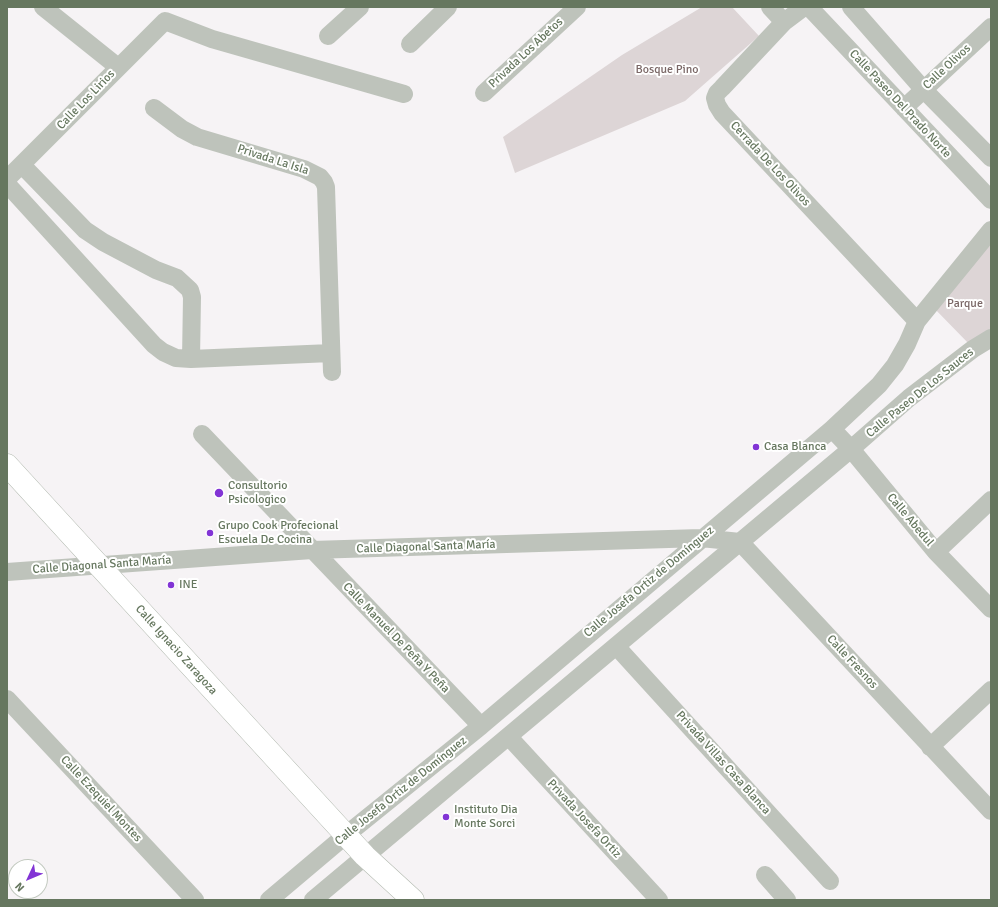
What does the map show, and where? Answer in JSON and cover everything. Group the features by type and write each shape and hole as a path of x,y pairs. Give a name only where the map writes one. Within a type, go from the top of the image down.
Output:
{"street":[{"path":"42,7 118,67"},
{"path":"328,36 360,7"},
{"path":"410,44 448,7"},
{"path":"770,7 784,22"},
{"name":"Cerrada De Los Olivos","path":"804,7 784,22 717,93 715,98 717,104 722,113 917,321"},
{"name":"Calle Paseo Del Prado Norte","path":"809,7 991,200"},
{"path":"851,7 923,89 991,158"},
{"name":"Privada Los Abetos","path":"484,93 569,9"},
{"name":"Calle Los Lirios","path":"7,179 165,21 212,39 404,94"},
{"name":"Calle Olivos","path":"904,108 991,27"},
{"name":"Privada La Isla","path":"154,108 182,129 197,137 304,169 320,177 324,182 326,187 332,372"},
{"path":"22,165 85,230 103,242 156,270 176,278 190,290 192,297 191,359"},
{"path":"7,184 154,345 169,355 191,359 331,353"},
{"path":"58,240 75,221"},
{"name":"Calle Josefa Ortiz de Domínguez","path":"270,900 481,726 701,538 832,429 879,385 887,375 907,344 917,321 991,230"},
{"name":"Calle Paseo De Los Sauces","path":"851,450 910,398 973,349 991,338"},
{"name":"Calle Abedul","path":"832,429 936,552 991,609"},
{"name":"Calle Manuel De Peña Y Peña","path":"202,434 481,726"},
{"path":"313,900 851,450"},
{"name":"Calle Ignacio Zaragoza","path":"7,465 346,836 365,856 413,900"},
{"path":"936,552 991,500"},
{"path":"701,538 740,542"},
{"name":"Calle Diagonal Santa María","path":"7,572 312,550 701,538"},
{"name":"Calle Fresnos","path":"740,542 991,811"},
{"name":"Privada Villas Casa Blanca","path":"616,646 830,881"},
{"path":"930,747 991,690"},
{"name":"Calle Ezequiel Montes","path":"7,698 195,900"},
{"name":"Privada Josefa Ortiz","path":"509,737 659,900"},
{"path":"765,875 787,900"}],"green space":[{"name":"Bosque Pino","path":"702,7 732,7 759,36 685,101 515,173 503,137 622,55"},
{"name":"Parque","path":"991,233 991,335 971,346 931,305"}],"place":[{"name":"Casa Blanca","path":"756,447"},
{"name":"Consultorio Psicologico","path":"219,493"},
{"name":"Grupo Cook Profecional Escuela De Cocina","path":"210,533"},
{"name":"INE","path":"171,585"},
{"name":"Instituto Dia Monte Sorci","path":"446,817"}]}
